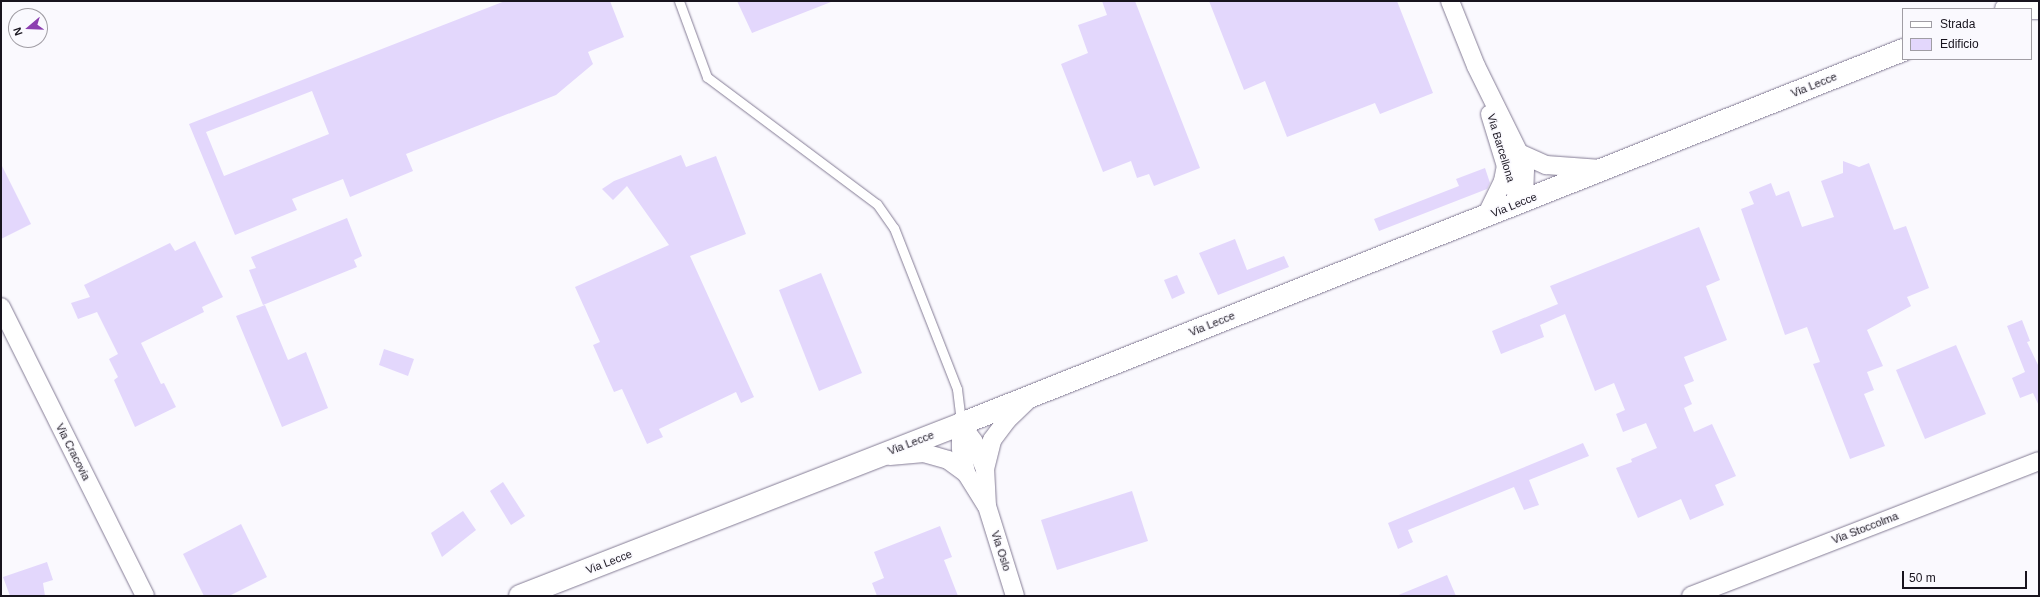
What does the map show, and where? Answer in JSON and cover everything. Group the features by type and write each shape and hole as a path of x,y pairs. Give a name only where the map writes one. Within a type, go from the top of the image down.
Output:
{"main road":[{"path":"2009,8 2027,1"},
{"name":"Via Lecce","path":"520,596 1524,202 1602,169 1902,50"}],"street":[{"name":"Via Barcellona","path":"1450,1 1476,66 1519,153 1525,170 1524,202"},
{"name":"Via Barcellona","path":"1476,66 1512,186 1524,202"},
{"name":"Via Barcellona","path":"1519,153 1546,165 1602,169"},
{"path":"1486,216 1503,181 1506,166"},
{"name":"Via Cracovia","path":"1,307 145,596"},
{"path":"987,506 985,469 992,440 1007,420 1034,395"},
{"path":"961,424 974,442 985,469"},
{"path":"961,424 961,449 966,474"},
{"path":"871,458 924,454 948,460 966,474 987,506"},
{"name":"Via Stoccolma","path":"1691,596 2039,460"},
{"name":"Via Oslo","path":"987,506 1015,596"}],"lane":[{"path":"679,1 707,77 877,204 894,228 957,389 961,424"}],"building":[{"path":"505,1 610,1 624,37 588,52 593,64 556,95 406,154 413,171 350,197 343,179 292,199 297,210 235,235 189,124","holes":["312,91 329,134 224,176 206,132"]},
{"path":"737,1 831,1 831,2 752,33"},
{"path":"1102,1 1135,1 1200,168 1154,186 1149,174 1137,178 1131,161 1103,172 1061,64 1088,53 1078,25 1107,15"},
{"path":"1209,1 1397,1 1433,93 1380,114 1375,103 1287,137 1265,81 1244,90"},
{"path":"681,155 686,167 716,156 746,234 690,256 754,397 741,403 736,392 659,429 663,437 647,444 622,389 614,392 593,345 600,342 575,287 669,245 627,186 613,200 602,189 614,181"},
{"path":"1843,161 1859,167 1869,163 1894,230 1906,226 1929,288 1907,297 1911,306 1867,330 1883,366 1867,372 1874,390 1864,394 1885,446 1850,459 1813,364 1820,362 1807,327 1785,335 1741,209 1754,204 1749,192 1771,183 1776,196 1789,191 1802,227 1834,217 1821,181 1843,173"},
{"path":"1,164 31,224 1,239"},
{"path":"1485,168 1490,183 1487,189 1379,231 1374,219 1459,186 1456,179"},
{"path":"347,218 362,256 354,260 357,267 263,305 249,270 256,268 251,257"},
{"path":"1699,227 1720,280 1706,286 1727,340 1684,357 1694,381 1684,385 1692,404 1684,408 1694,432 1712,424 1736,476 1715,485 1724,505 1690,520 1681,499 1638,518 1616,468 1632,462 1631,459 1657,448 1646,423 1623,432 1616,414 1625,410 1614,383 1595,391 1565,314 1540,325 1544,337 1501,354 1492,331 1558,304 1550,286"},
{"path":"1235,239 1247,270 1284,256 1289,267 1218,295 1199,253"},
{"path":"195,241 223,297 202,307 204,312 141,343 161,384 164,383 176,407 135,427 114,380 118,377 109,359 118,354 97,312 78,319 71,303 90,297 84,285 170,243 175,251"},
{"path":"821,273 862,373 819,391 779,290"},
{"path":"1177,275 1185,293 1172,299 1164,280"},
{"path":"265,305 288,360 306,352 328,408 282,427 236,316"},
{"path":"2022,320 2030,341 2027,342 2039,367 2039,406 2033,393 2020,398 2012,378 2025,372 2007,326"},
{"path":"1956,345 1986,414 1925,439 1896,370"},
{"path":"384,349 414,359 408,376 379,365"},
{"path":"1583,443 1589,456 1529,480 1539,505 1524,510 1514,487 1408,530 1413,542 1398,549 1388,523"},
{"path":"503,482 525,516 511,525 490,491"},
{"path":"1132,491 1148,541 1057,570 1041,520"},
{"path":"463,511 476,530 442,557 431,533"},
{"path":"241,524 267,577 229,596 204,596 183,554"},
{"path":"940,526 952,557 944,560 958,596 877,596 872,583 884,578 874,552"},
{"path":"47,562 53,580 43,583 45,596 10,596 3,577"},
{"path":"1447,575 1456,596 1396,596"}]}
